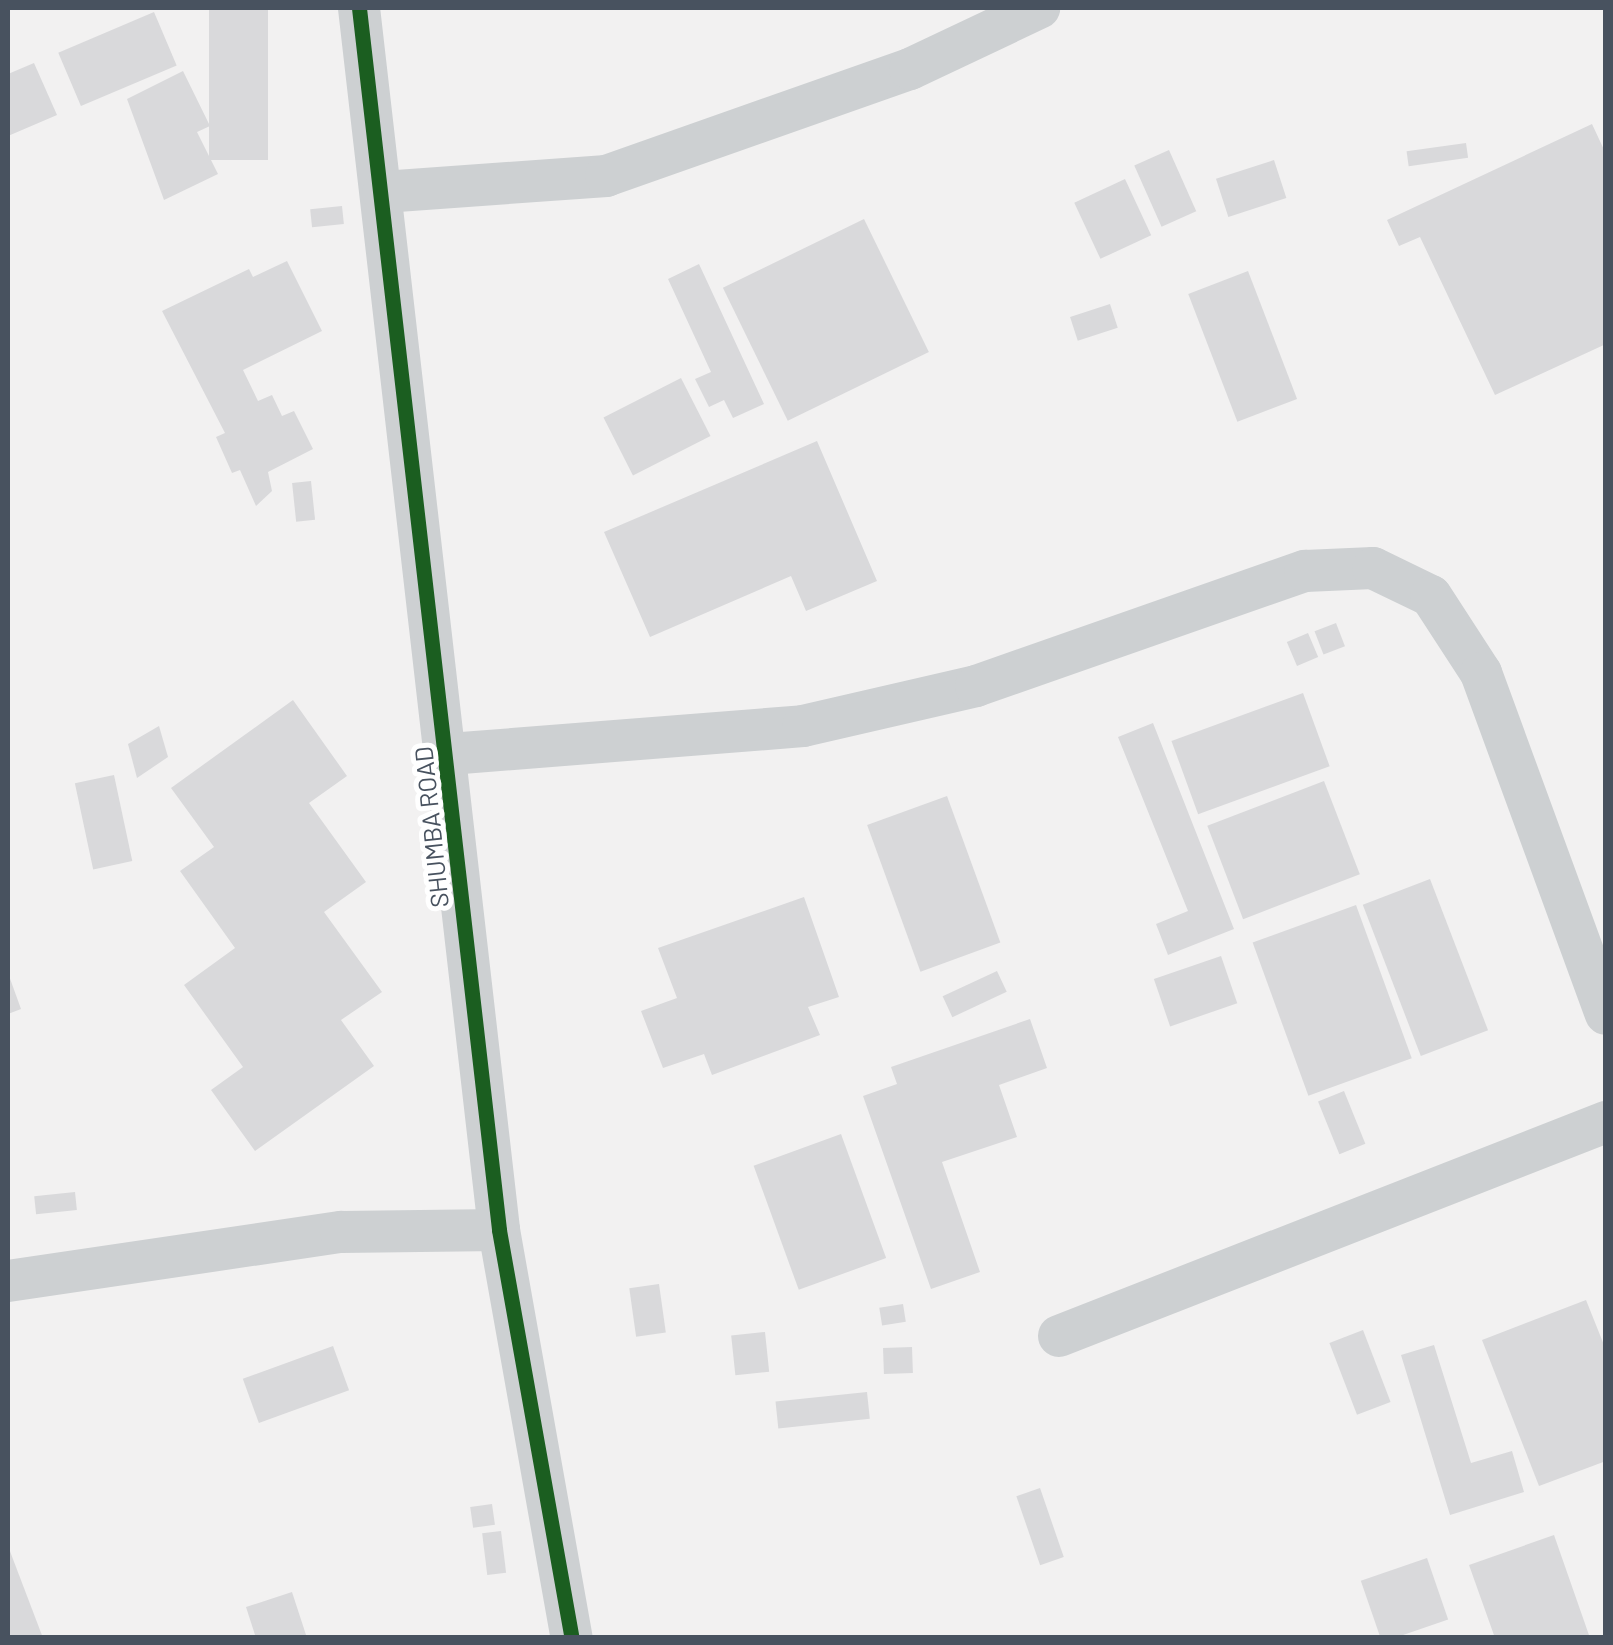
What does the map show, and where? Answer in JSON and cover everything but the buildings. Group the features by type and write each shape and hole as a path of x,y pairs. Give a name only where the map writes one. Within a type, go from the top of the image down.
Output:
{"street":[{"name":"SHUMBA ROAD","path":"359,8 449,754 499,1230 572,1638"},
{"path":"383,192 606,176 910,69 1038,8"},
{"path":"449,754 803,726 976,686 1304,572 1373,568 1430,596 1481,673 1606,1014"},
{"path":"1060,1336 1606,1122"},
{"path":"8,1281 340,1232 499,1230"}],"cycle path":[{"path":"359,8 499,1230 572,1638"}]}
